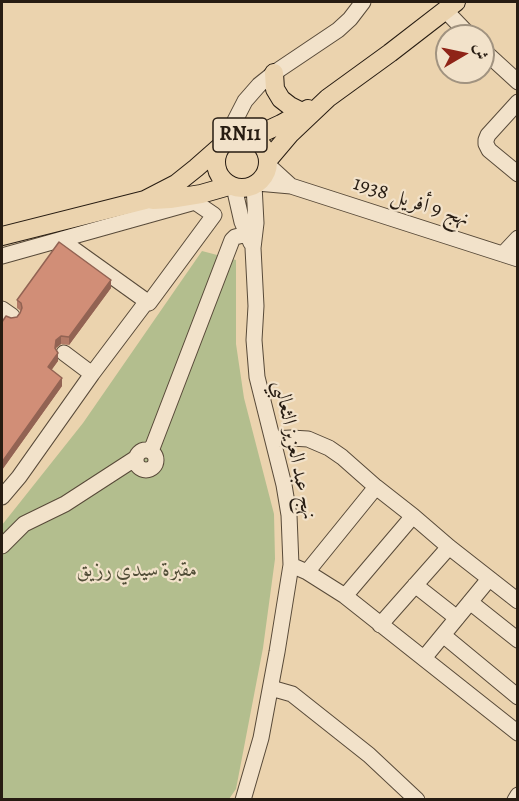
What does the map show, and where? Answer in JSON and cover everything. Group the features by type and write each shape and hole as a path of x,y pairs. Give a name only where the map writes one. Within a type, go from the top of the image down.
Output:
{"main road":[{"name":"RN11","path":"268,162 290,134 328,98 451,6"},
{"path":"274,73 275,89 281,99 302,112"},
{"name":"RN11","path":"145,200 176,184 233,137 249,137 281,124 328,98"},
{"name":"RN11","path":"2,236 145,200 184,197 231,186 243,188 256,184 266,172 268,162 261,144 249,137"},
{"name":"RN11","path":"223,144 216,156 216,167 220,177 231,186"}],"street":[{"path":"223,144 245,101 259,85 338,30 363,2"},
{"path":"451,6 462,24"},
{"path":"495,61 518,82"},
{"path":"245,101 243,125 249,137"},
{"path":"518,102 486,140 489,150 518,174"},
{"path":"268,162 291,186"},
{"path":"250,241 256,223 256,184 291,186"},
{"path":"231,186 250,241"},
{"name":"نهج 9 أفريل 1938","path":"291,186 510,257"},
{"path":"2,256 195,202 214,216 149,303 61,240"},
{"path":"2,546 24,524 65,504 136,458 141,469 152,469 155,466 155,454 151,451 232,240 235,237 250,241"},
{"path":"510,257 518,238"},
{"name":"نهج عبد العزيز الثعالبي","path":"243,800 261,738 291,565 289,515 257,377 254,340 256,306 250,241"},
{"path":"2,497 147,301"},
{"path":"64,353 92,374"},
{"path":"273,439 308,439 329,448 518,601"},
{"path":"307,572 376,487"},
{"path":"345,596 413,516"},
{"path":"380,625 449,547"},
{"path":"291,565 307,572 345,596 518,733"},
{"path":"424,658 489,579"},
{"path":"415,585 457,618"},
{"path":"470,602 518,640"},
{"path":"443,635 518,697 501,720"},
{"path":"271,688 292,693 369,755 417,800"},
{"path":"515,800 518,795"}],"green space":[{"name":"مقبرة سيدي رزيق","path":"202,251 236,260 236,344 244,398 274,514 275,559 263,648 236,789 229,799 2,799 2,525 83,423"}],"building":[{"path":"59,242 111,280 69,337 61,336 56,340 55,348 58,353 48,367 62,378 2,462 2,322 6,316 17,317 20,313 21,303 17,300"}]}
